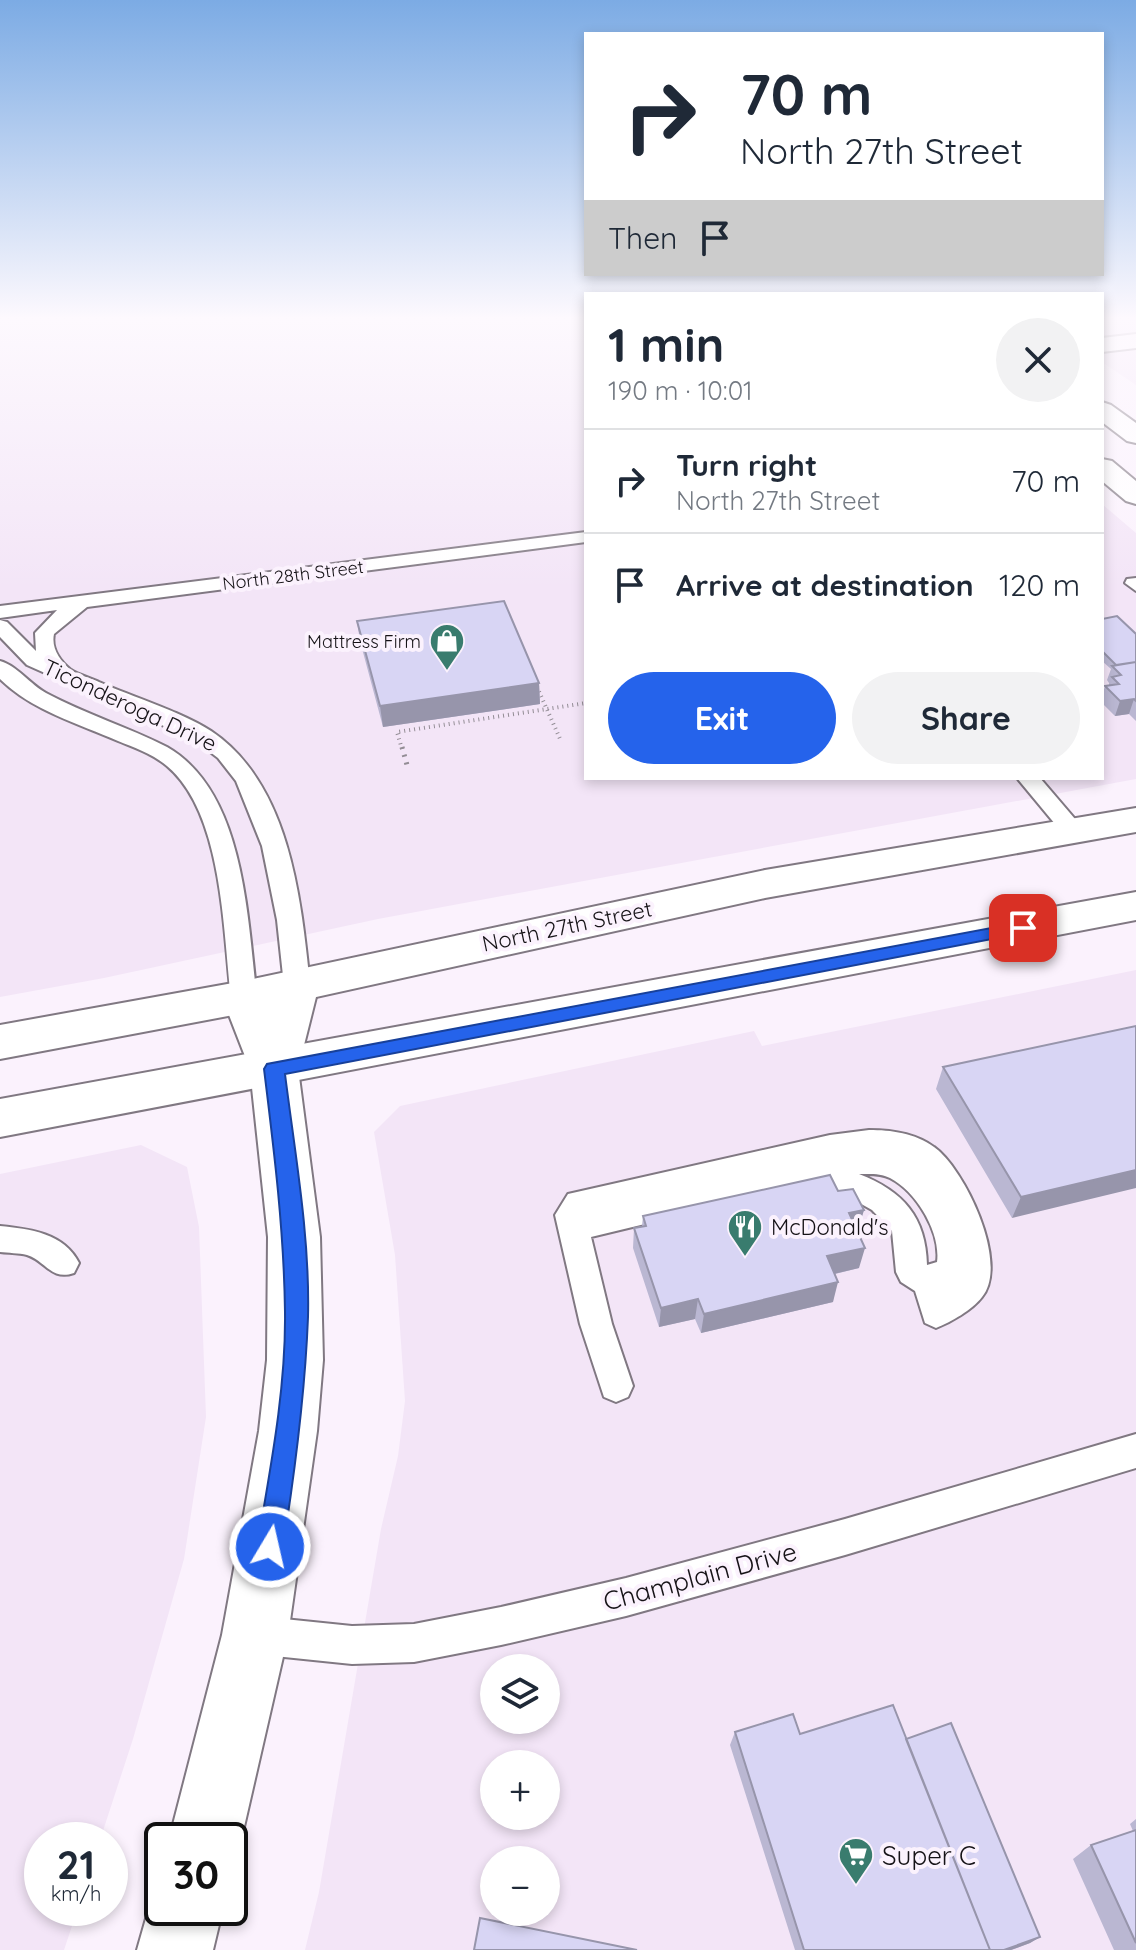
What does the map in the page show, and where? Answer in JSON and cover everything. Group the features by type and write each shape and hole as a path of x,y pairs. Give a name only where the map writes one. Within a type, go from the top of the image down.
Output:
{"main road":[{"path":"1104,411 1136,435"},
{"path":"1104,469 1136,495"},
{"name":"North 27th Street","path":"0,1042 244,997 765,884 1136,820"},
{"path":"0,1118 184,1081 274,1069 1136,906"},
{"name":"Ticonderoga Drive","path":"274,1069 297,985"},
{"name":"Ticonderoga Drive","path":"209,1822 255,1635 288,1431 296,1345 294,1237 274,1069 244,997"},
{"path":"175,1950 181,1926"}],"lane":[{"name":"North 28th Street","path":"0,612 584,537"},
{"path":"68,676 51,661 41,639 47,627 83,602"},
{"name":"Ticonderoga Drive","path":"0,626 34,661 201,734 216,742 231,756 271,833 293,940 297,985"},
{"name":"Ticonderoga Drive","path":"0,667 15,683 40,698 164,754 192,778 212,814 223,847 244,997"},
{"path":"1030,780 1073,831"},
{"path":"616,1386 596,1324 570,1215 579,1203 831,1148 881,1141 905,1145 926,1156 942,1171 971,1231 976,1257 971,1287 932,1298"},
{"path":"573,1228 851,1162 878,1162 899,1167 918,1180 949,1230 955,1248 952,1270 932,1298"},
{"path":"797,1175 839,1177 860,1186 890,1208 908,1232 912,1272 932,1298"},
{"path":"0,1239 36,1243 63,1263"},
{"name":"Champlain Drive","path":"255,1635 352,1645 399,1644 501,1626 626,1597 845,1537 1136,1451"}],"path":[{"path":"535,683 561,741"},
{"path":"407,765 397,732 584,703"}],"shaded area":[{"path":"0,407 584,407 584,780 1104,780 1104,506 1136,533 1136,779 378,919 104,978 0,997"},
{"path":"1136,970 1136,1950 305,1950 319,1892 381,1529 398,1456 405,1401 395,1255 374,1132 400,1106 754,1031 762,1046"},
{"path":"141,1145 187,1167 199,1227 206,1417 184,1559 133,1739 106,1822 24,1822 24,1926 72,1926 64,1950 0,1950 0,1174"}],"building":[{"name":"Mattress Firm","path":"504,601 539,683 380,706 357,621"},
{"path":"1117,616 1136,634 1136,662 1116,665 1104,653 1104,619"},
{"path":"1136,662 1136,701 1120,701 1105,686 1119,684 1112,677 1121,675 1112,666"},
{"path":"1136,1026 1136,1170 1021,1197 943,1067"},
{"name":"McDonald's","path":"830,1175 838,1191 853,1189 864,1210 849,1213 865,1248 827,1256 838,1282 704,1314 698,1299 661,1308 634,1228 646,1226 643,1216"},
{"path":"893,1705 990,1950 804,1950 735,1732 793,1714 800,1734"},
{"path":"951,1723 1040,1937 1004,1950 990,1950 906,1739"},
{"path":"1136,1830 1136,1943 1091,1845"},
{"path":"480,1918 480,1926 519,1926 637,1950 474,1950"}],"place":[{"name":"Mattress Firm","path":"447,672"},
{"name":"McDonald's","path":"745,1258"},
{"name":"Super C","path":"856,1886"}],"route":[{"path":"270,1547 288,1431 297,1314 291,1203 274,1069 1023,928"}]}
